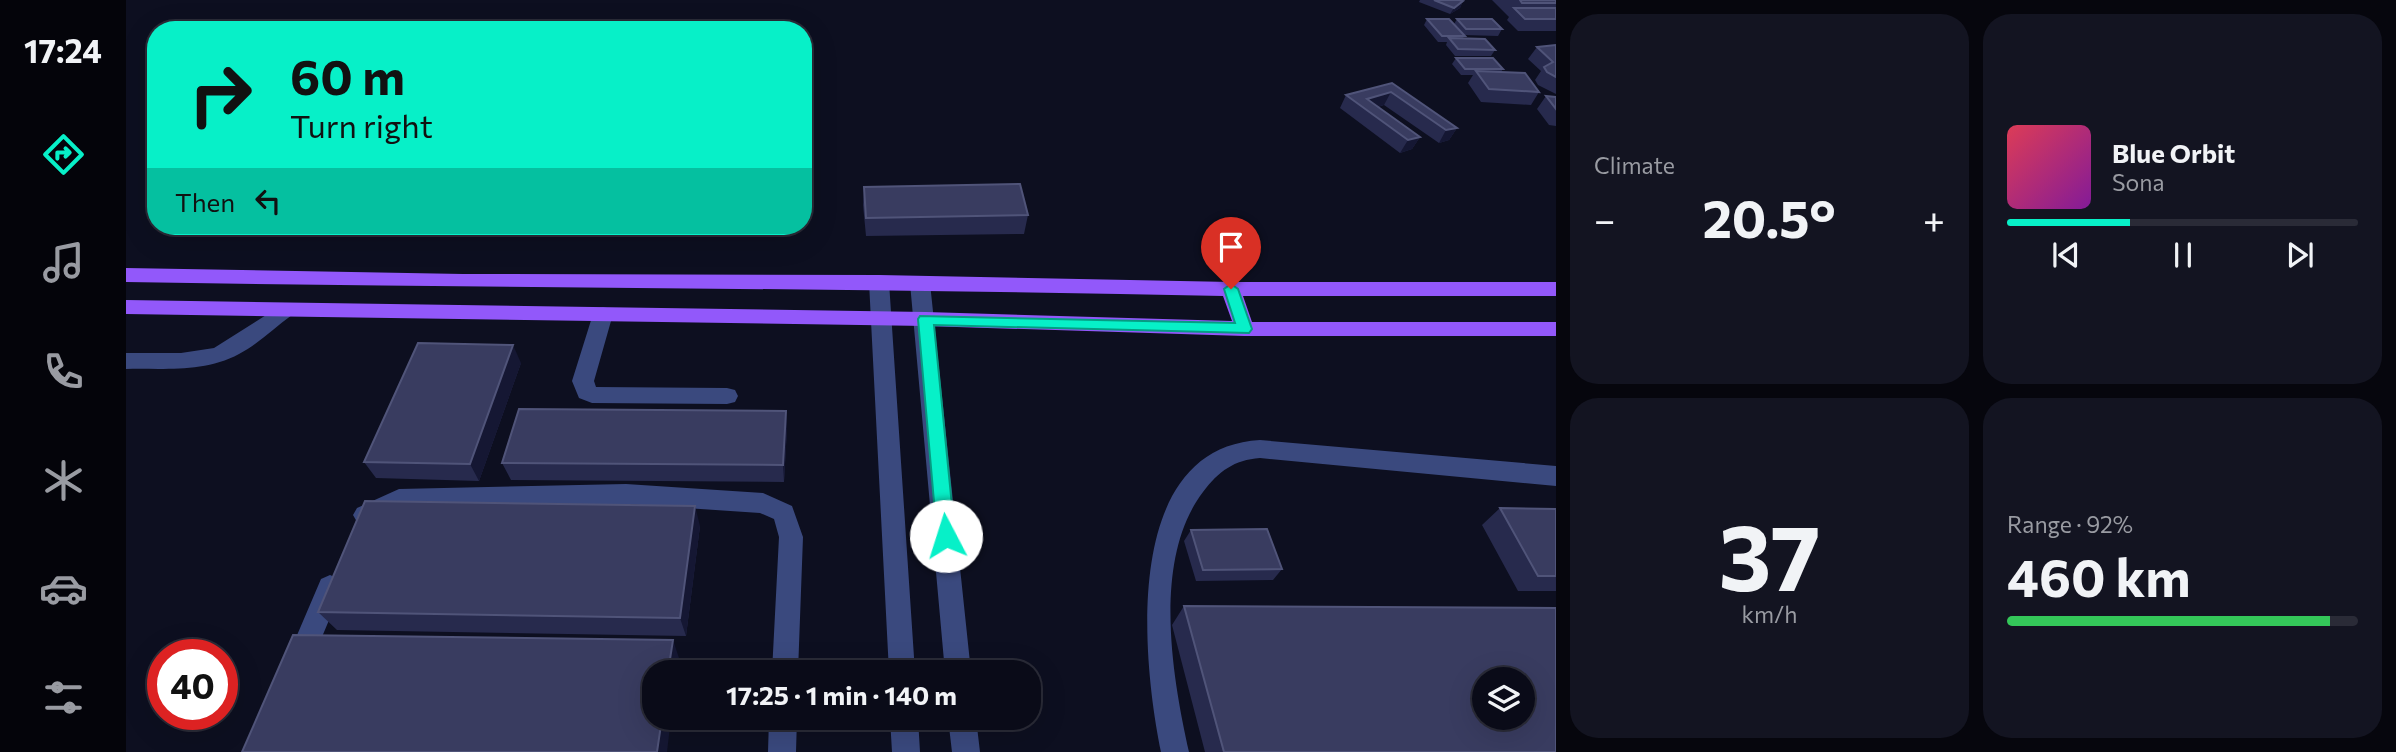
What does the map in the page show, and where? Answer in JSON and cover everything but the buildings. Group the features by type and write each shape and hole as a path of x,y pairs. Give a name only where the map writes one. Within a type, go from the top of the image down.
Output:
{"main road":[{"path":"126,275 463,281 880,282 1231,289 1556,289"},
{"path":"447,312 463,281"},
{"path":"1231,289 1244,329"},
{"path":"126,307 926,319 1244,329 1556,329"}],"street":[{"path":"880,282 901,660"},
{"path":"920,283 926,319 957,660"},
{"path":"126,361 171,362 210,357 232,349 285,310"},
{"path":"603,314 583,381 587,392 592,395 727,396"},
{"path":"1175,752 1161,684 1159,583 1177,509 1191,485 1224,455 1260,449 1556,476"},
{"path":"353,531 358,519 398,499 626,494 763,503 784,513 791,537 786,660"},
{"path":"292,678 338,568"},
{"path":"782,752 783,730"},
{"path":"905,730 906,752"},
{"path":"963,730 966,752"}],"route":[{"path":"946,536 926,319 1244,329 1231,289"}]}
